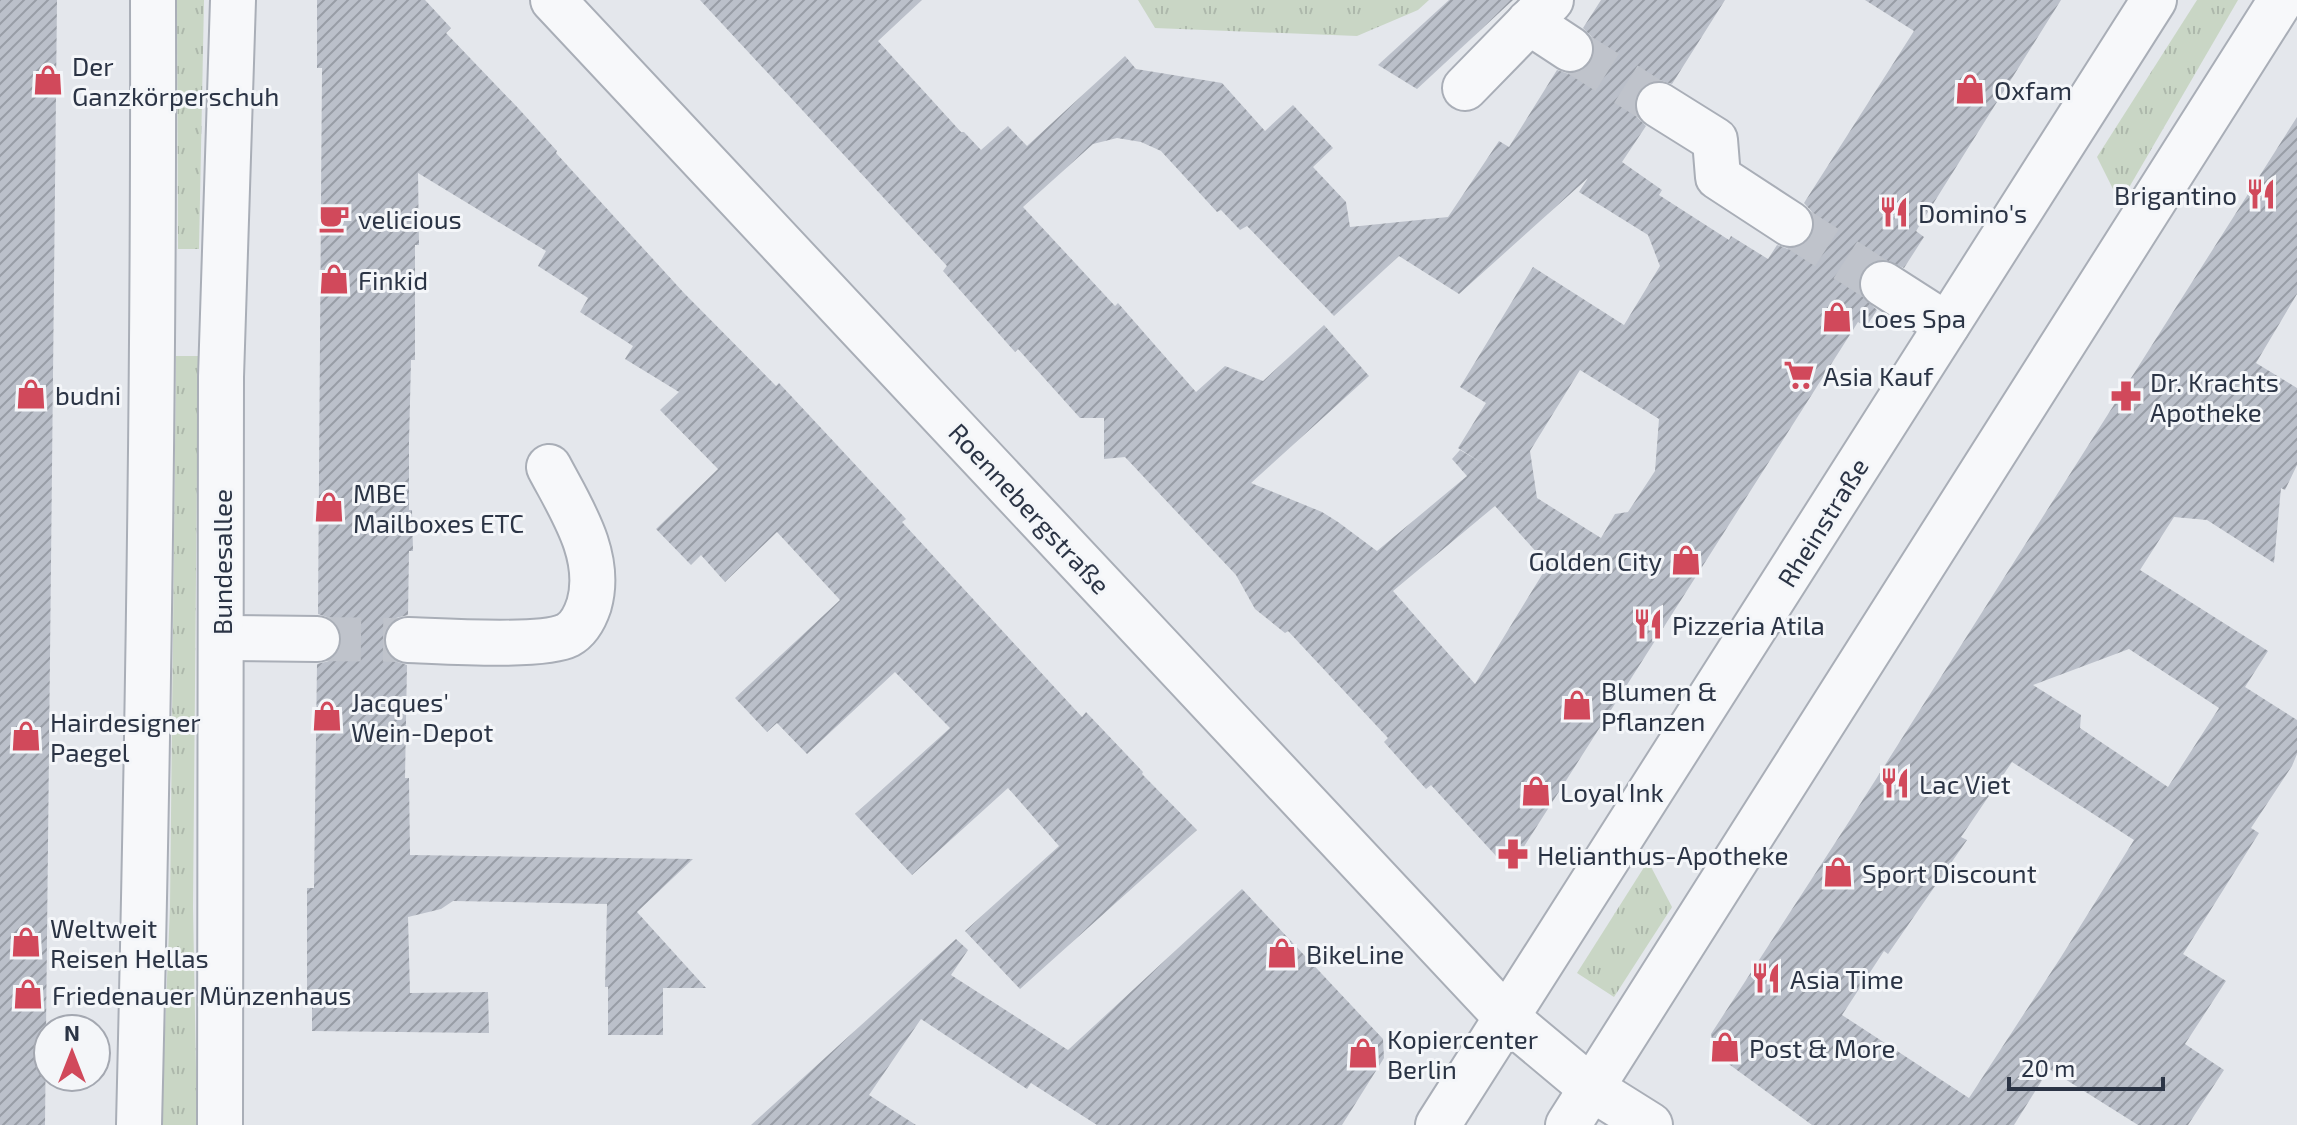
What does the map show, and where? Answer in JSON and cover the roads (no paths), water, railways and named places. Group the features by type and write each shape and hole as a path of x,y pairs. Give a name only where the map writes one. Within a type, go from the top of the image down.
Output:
{"street":[{"path":"139,1125 154,299 153,0"},
{"name":"Bundesallee","path":"220,1125 221,377 233,0"},
{"name":"Roennebergstraße","path":"553,0 1506,1017 1591,1088 1650,1125"},
{"name":"Rheinstraße","path":"1438,1125 2154,0"},
{"path":"1568,1125 2281,0"},
{"path":"1465,88 1540,11 1570,49"},
{"path":"1659,105 1715,140 1718,177 1790,224"},
{"path":"1883,284 1947,325"},
{"path":"408,640 546,641 569,634 585,618 592,582 590,556 579,525 549,467"},
{"path":"221,638 317,639"}],"tunnel":[{"path":"1570,49 1659,105"},
{"path":"1790,224 1883,284"},
{"path":"317,639 408,640"}],"place":[{"name":"Der Ganzkörperschuh","path":"48,80"},
{"name":"Oxfam","path":"1970,89"},
{"name":"Brigantino","path":"2261,194"},
{"name":"Domino's","path":"1894,212"},
{"name":"velicious","path":"334,218"},
{"name":"Finkid","path":"334,279"},
{"name":"Loes Spa","path":"1837,317"},
{"name":"Asia Kauf","path":"1799,375"},
{"name":"budni","path":"31,394"},
{"name":"Dr. Krachts Apotheke","path":"2126,396"},
{"name":"MBE Mailboxes ETC","path":"329,507"},
{"name":"Golden City","path":"1686,560"},
{"name":"Pizzeria Atila","path":"1648,624"},
{"name":"Blumen & Pflanzen","path":"1577,705"},
{"name":"Jacques' Wein-Depot","path":"327,716"},
{"name":"Hairdesigner Paegel","path":"26,736"},
{"name":"Lac Viet","path":"1895,783"},
{"name":"Loyal Ink","path":"1536,791"},
{"name":"Helianthus-Apotheke","path":"1513,854"},
{"name":"Sport Discount","path":"1838,872"},
{"name":"Weltweit Reisen Hellas","path":"26,942"},
{"name":"BikeLine","path":"1282,953"},
{"name":"Asia Time","path":"1766,978"},
{"name":"Friedenauer Münzenhaus","path":"28,994"},
{"name":"Post & More","path":"1725,1047"},
{"name":"Kopiercenter Berlin","path":"1363,1053"}]}
